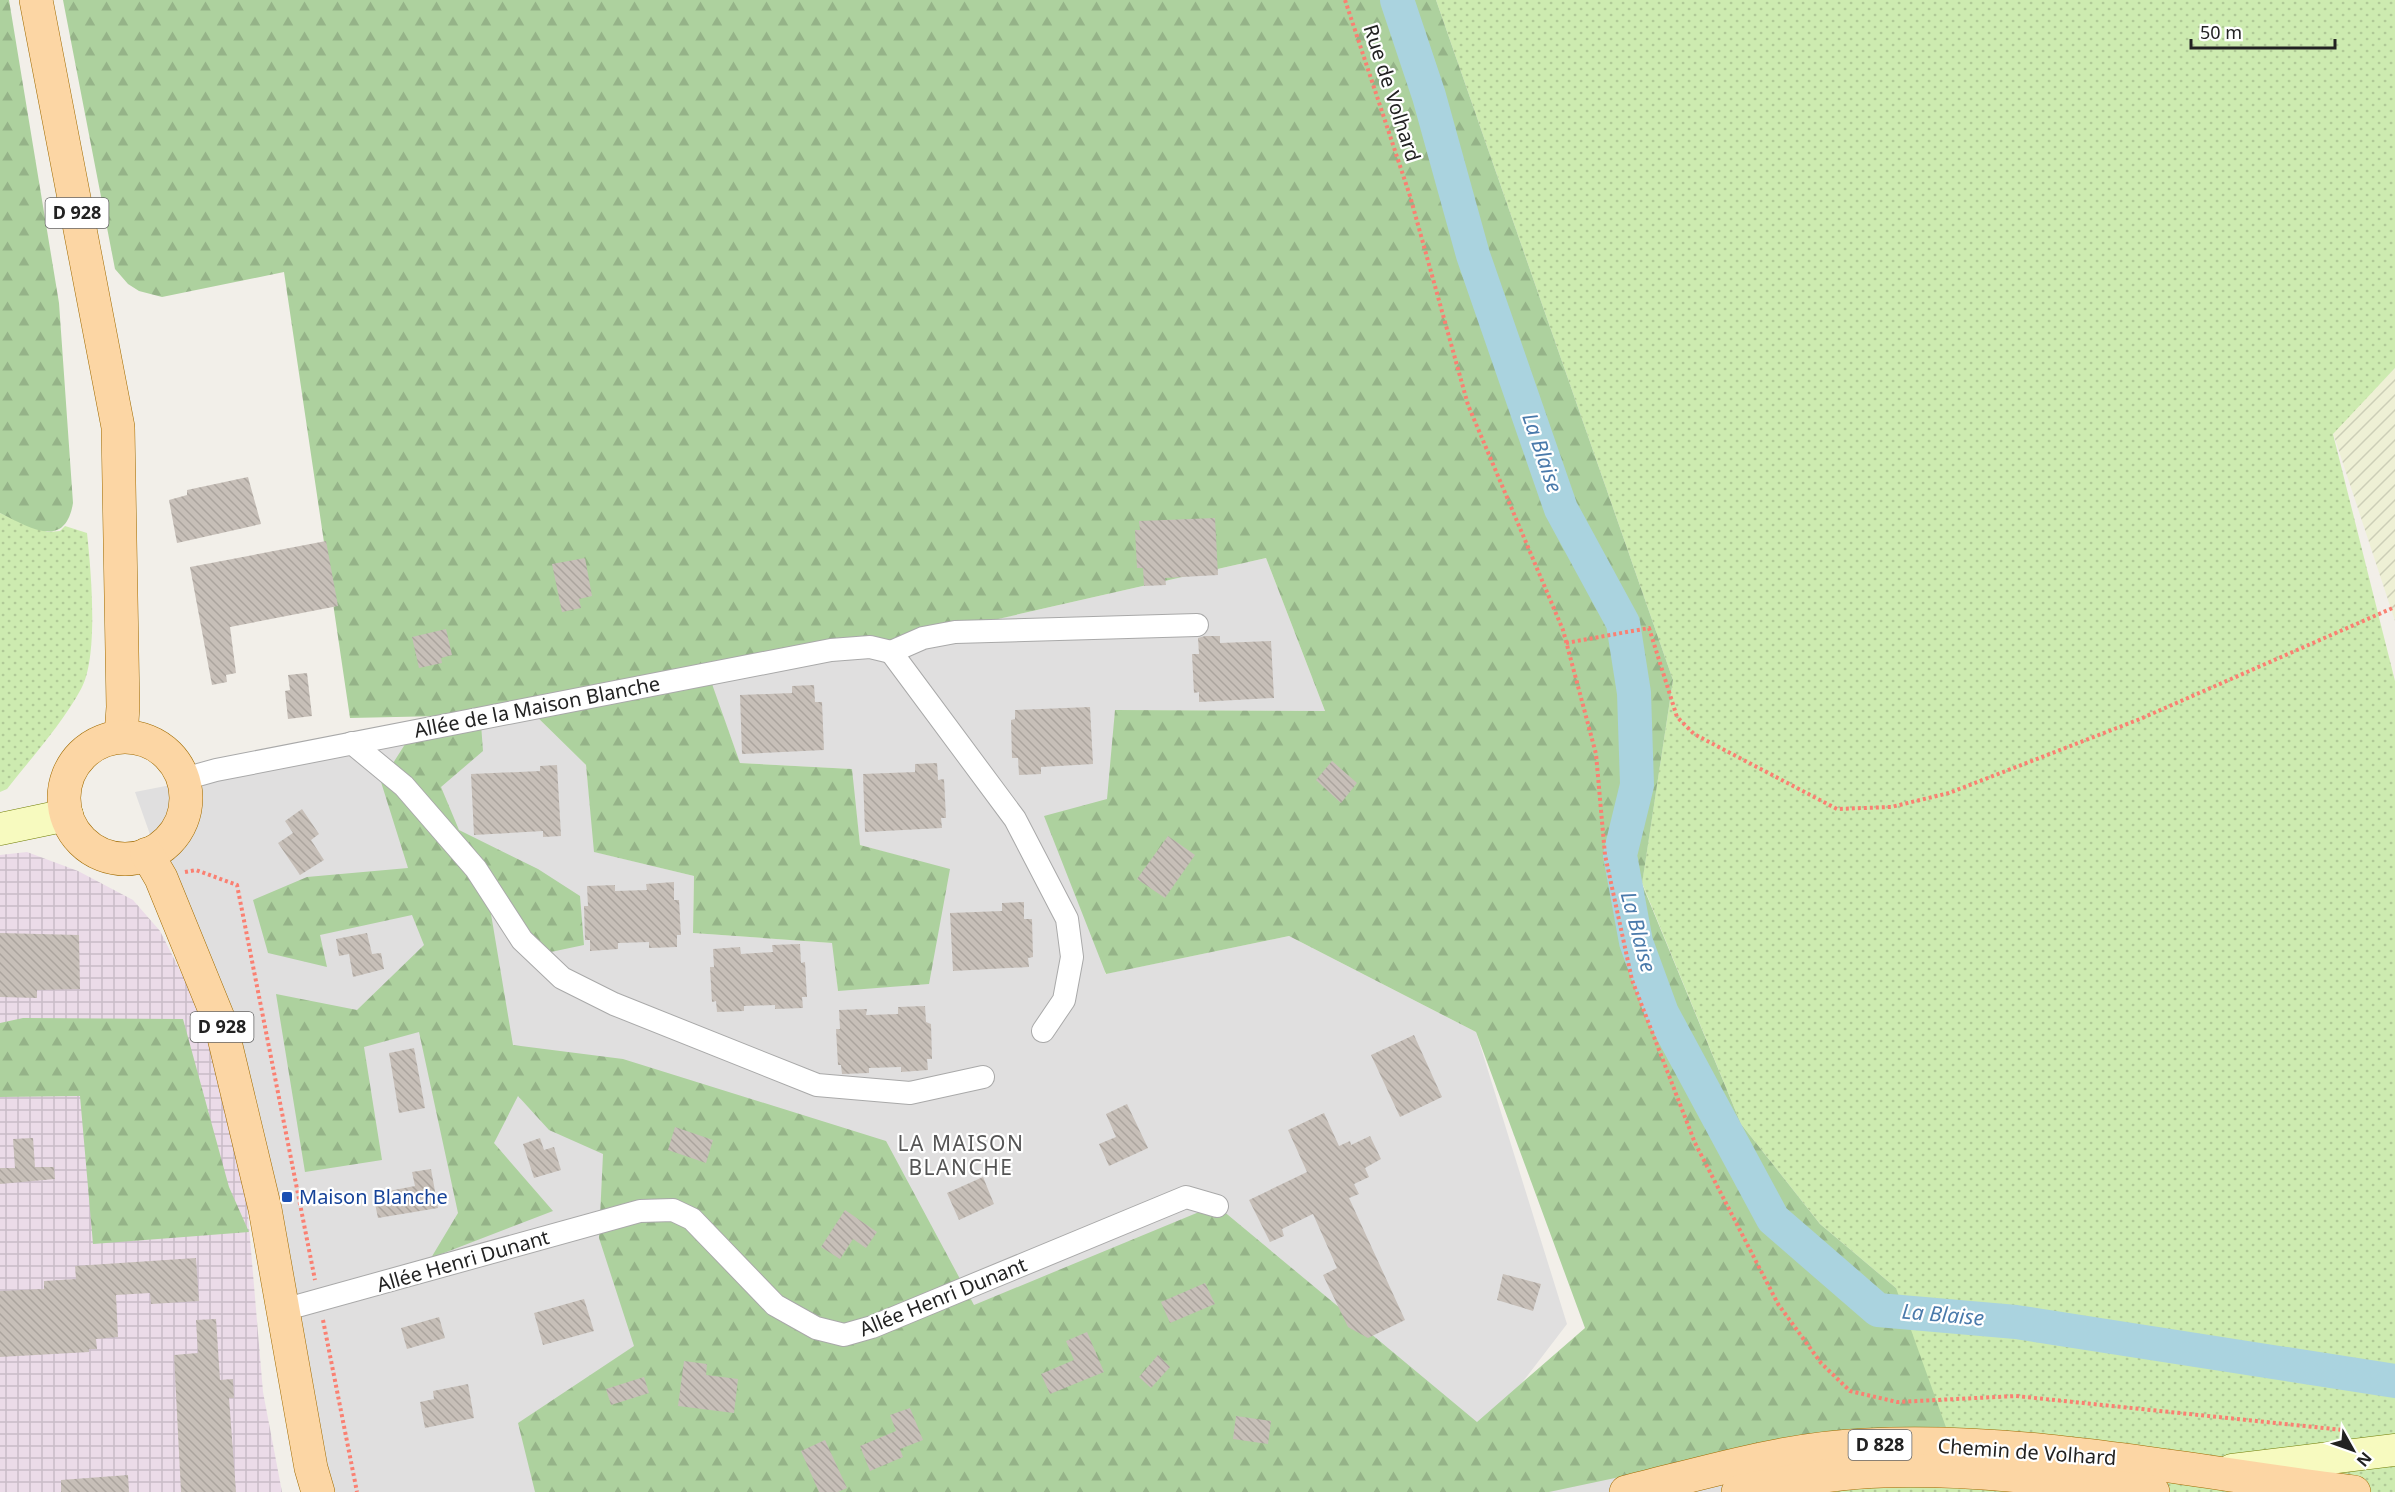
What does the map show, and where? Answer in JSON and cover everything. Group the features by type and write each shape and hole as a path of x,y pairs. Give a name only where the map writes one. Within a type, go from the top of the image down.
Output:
{"main road":[{"name":"D 928","path":"36,0 118,427 123,707 121,736"},
{"path":"121,736 141,739 160,747 175,761 184,779 186,798 184,816 154,866 108,856 90,848 75,833 67,815 64,797 67,779 75,763 87,749 103,740 121,736"},
{"name":"D 928","path":"154,866 221,1024 265,1209 311,1468 318,1492"},
{"name":"Chemin de Volhard","path":"1626,1492 1753,1461 1865,1444 2008,1446 2217,1472"},
{"name":"Chemin de Volhard","path":"1738,1492 1818,1477 1882,1471 2021,1476 2153,1492"},
{"name":"D 828","path":"2217,1472 2354,1492"}],"street":[{"path":"1042,1031 1065,1000 1072,957 1066,919 1015,819 891,652 923,638 955,632 1197,625"},
{"name":"Allée de la Maison Blanche","path":"184,779 216,770 831,650 870,647 891,652"},
{"path":"352,743 404,786 476,869 522,940 562,978 614,1004 817,1085 910,1094 983,1077"},
{"path":"0,829 67,815"},
{"name":"Allée Henri Dunant","path":"283,1310 640,1211 673,1210 692,1219 775,1305 816,1328 844,1335 872,1328 1186,1197 1217,1206"},
{"path":"2217,1472 2387,1450"}],"path":[{"name":"Rue de Volhard","path":"1345,0 1410,196 1468,405 1566,643 1596,754 1605,855 1632,980 1695,1143 1778,1304 1821,1363 1850,1391 1897,1402 2016,1396 2346,1430"},
{"path":"1566,643 1649,628 1677,717 1694,734 1837,809 1891,807 1948,793 2140,719 2395,607"},
{"path":"154,866 196,870 237,885 357,1492"}],"shaded area":[{"path":"1266,558 1325,711 1115,710 1105,974 1289,936 1476,1032 1567,1324 1502,1409 1766,1446 1803,1492 330,1492 258,1140 135,792 534,714 586,765 595,852 694,876 693,933 833,943 838,991 949,870 860,845 851,769 740,763 711,684"},
{"path":"27,852 78,871 133,900 160,931 202,1014 247,1203 263,1392 282,1492 0,1492 0,855"}],"green space":[{"path":"0,0 9,0 59,303 73,503 69,518 62,527 54,531 34,529 0,513"},
{"path":"63,0 1436,0 1673,680 1642,884 1741,1124 1820,1224 1896,1288 1948,1433 1766,1446 1549,1492 535,1492 518,1423 634,1346 599,1238 603,1154 549,1130 518,1096 494,1143 553,1211 431,1258 458,1213 419,1032 364,1047 382,1160 305,1172 276,994 357,1010 424,945 412,915 320,935 327,967 268,953 253,900 307,877 408,868 381,782 409,738 481,724 483,751 441,787 459,830 538,869 580,896 584,945 546,953 490,908 513,1045 623,1059 886,1141 974,1305 1216,1205 1477,1422 1585,1328 1476,1032 1289,936 1106,974 1044,816 1107,799 1115,710 1325,711 1266,558 712,684 740,763 852,769 860,845 950,869 929,984 838,991 832,943 693,933 694,876 594,852 586,765 534,714 350,718 284,272 162,297 139,291 128,284 115,269"},
{"path":"1436,0 2395,0 2395,368 2333,434 2395,681 2395,1492 1803,1492 1896,1288 1820,1224 1741,1124 1642,883 1673,680"},
{"path":"2395,368 2395,621 2333,433"},
{"path":"0,513 48,532 60,531 65,526 87,533 92,635 87,675 81,689 46,740 7,789 0,792"},
{"path":"23,1018 183,1019 229,1187 249,1232 93,1244 80,1096 0,1097 0,1023"}],"building":[{"path":"248,477 261,524 177,543 169,500 187,495 187,490"},
{"path":"1215,518 1218,575 1165,578 1166,585 1144,586 1143,568 1137,568 1135,530 1140,530 1139,521"},
{"path":"326,541 338,606 230,627 236,673 226,675 227,682 212,685 190,567"},
{"path":"585,558 592,596 579,599 581,608 562,612 552,564"},
{"path":"446,629 452,655 441,658 442,663 419,668 412,637"},
{"path":"1220,636 1220,643 1271,641 1274,698 1199,702 1199,692 1194,693 1192,654 1199,654 1198,638"},
{"path":"307,673 312,716 288,719 285,691 290,690 288,675"},
{"path":"814,685 815,702 822,702 824,750 742,754 740,695 792,693 792,686"},
{"path":"1090,707 1093,764 1041,767 1041,774 1019,775 1018,758 1012,758 1011,720 1015,719 1015,710"},
{"path":"1332,761 1357,783 1341,803 1316,780"},
{"path":"937,763 938,780 944,779 946,818 941,818 942,828 865,832 863,774 915,772 915,764"},
{"path":"557,765 561,836 543,837 543,831 474,835 471,774 540,771 540,766"},
{"path":"302,809 319,834 311,840 324,860 300,875 278,843 293,833 285,821"},
{"path":"1168,836 1195,855 1165,898 1137,879"},
{"path":"674,882 674,900 679,900 681,935 677,935 677,947 649,948 649,942 618,943 618,949 590,951 590,940 585,940 584,906 588,906 587,886 615,885 615,891 647,890 646,884"},
{"path":"1024,902 1024,919 1032,919 1033,957 1028,958 1029,967 953,971 950,913 1002,911 1002,903"},
{"path":"0,933 79,935 80,989 37,990 37,998 0,997"},
{"path":"367,933 372,954 381,953 384,969 353,977 349,954 339,956 336,939"},
{"path":"800,944 801,963 805,962 807,997 802,997 803,1008 775,1009 775,1005 744,1006 744,1011 717,1012 716,1001 712,1002 710,967 714,967 713,949 740,947 741,954 773,952 772,945"},
{"path":"925,1006 926,1022 931,1024 932,1059 927,1059 928,1070 901,1072 901,1067 869,1068 869,1073 842,1074 841,1065 838,1065 836,1029 840,1029 839,1010 867,1009 866,1015 898,1014 898,1007"},
{"path":"1414,1035 1442,1097 1400,1117 1371,1055"},
{"path":"414,1048 425,1108 399,1113 389,1053"},
{"path":"1127,1104 1148,1148 1109,1166 1099,1144 1116,1137 1106,1114"},
{"path":"1324,1113 1339,1146 1350,1141 1351,1145 1370,1136 1381,1159 1365,1168 1369,1177 1354,1184 1359,1194 1349,1198 1405,1320 1368,1338 1348,1327 1323,1275 1337,1268 1313,1214 1282,1229 1284,1236 1270,1242 1249,1200 1307,1172 1288,1130"},
{"path":"675,1127 713,1140 706,1163 668,1150"},
{"path":"33,1138 35,1167 54,1167 55,1179 0,1184 0,1168 15,1168 13,1139"},
{"path":"540,1138 544,1150 554,1147 561,1170 534,1178 523,1144"},
{"path":"431,1169 438,1208 378,1218 373,1194 415,1186 412,1172"},
{"path":"983,1177 994,1204 959,1220 947,1193"},
{"path":"845,1210 877,1232 866,1248 853,1239 840,1259 821,1247"},
{"path":"196,1258 199,1301 151,1304 150,1293 116,1295 118,1337 96,1339 97,1349 89,1349 89,1352 0,1357 0,1291 44,1289 44,1281 76,1279 75,1266"},
{"path":"1503,1274 1541,1284 1533,1311 1497,1300"},
{"path":"1205,1283 1215,1304 1170,1323 1161,1302"},
{"path":"584,1299 594,1331 543,1345 534,1313"},
{"path":"439,1317 445,1338 407,1349 401,1328"},
{"path":"216,1319 220,1380 233,1379 234,1398 229,1398 236,1492 181,1492 174,1355 198,1353 196,1320"},
{"path":"1087,1332 1104,1372 1050,1394 1041,1374 1074,1360 1066,1341"},
{"path":"1158,1355 1170,1367 1151,1388 1139,1377"},
{"path":"684,1361 707,1364 706,1375 738,1379 734,1413 678,1406"},
{"path":"644,1377 649,1393 611,1405 606,1389"},
{"path":"468,1384 474,1418 425,1428 420,1402 434,1399 433,1391"},
{"path":"910,1408 923,1440 900,1449 903,1457 870,1471 860,1446 896,1431 890,1415"},
{"path":"1236,1416 1271,1421 1268,1444 1233,1439"},
{"path":"825,1440 847,1488 838,1492 819,1492 801,1451"},
{"path":"128,1475 129,1492 61,1492 61,1480"}],"waterway":[{"name":"La Blaise","path":"1397,0 1429,96 1473,255 1561,509 1623,623 1634,693 1637,785 1620,855 1636,942 1662,1013 1773,1219 1878,1310 2016,1322 2395,1381"}],"place":[{"name":"Maison Blanche","path":"287,1197"}],"district":[{"name":"LA MAISON BLANCHE","path":"961,1156"}]}
